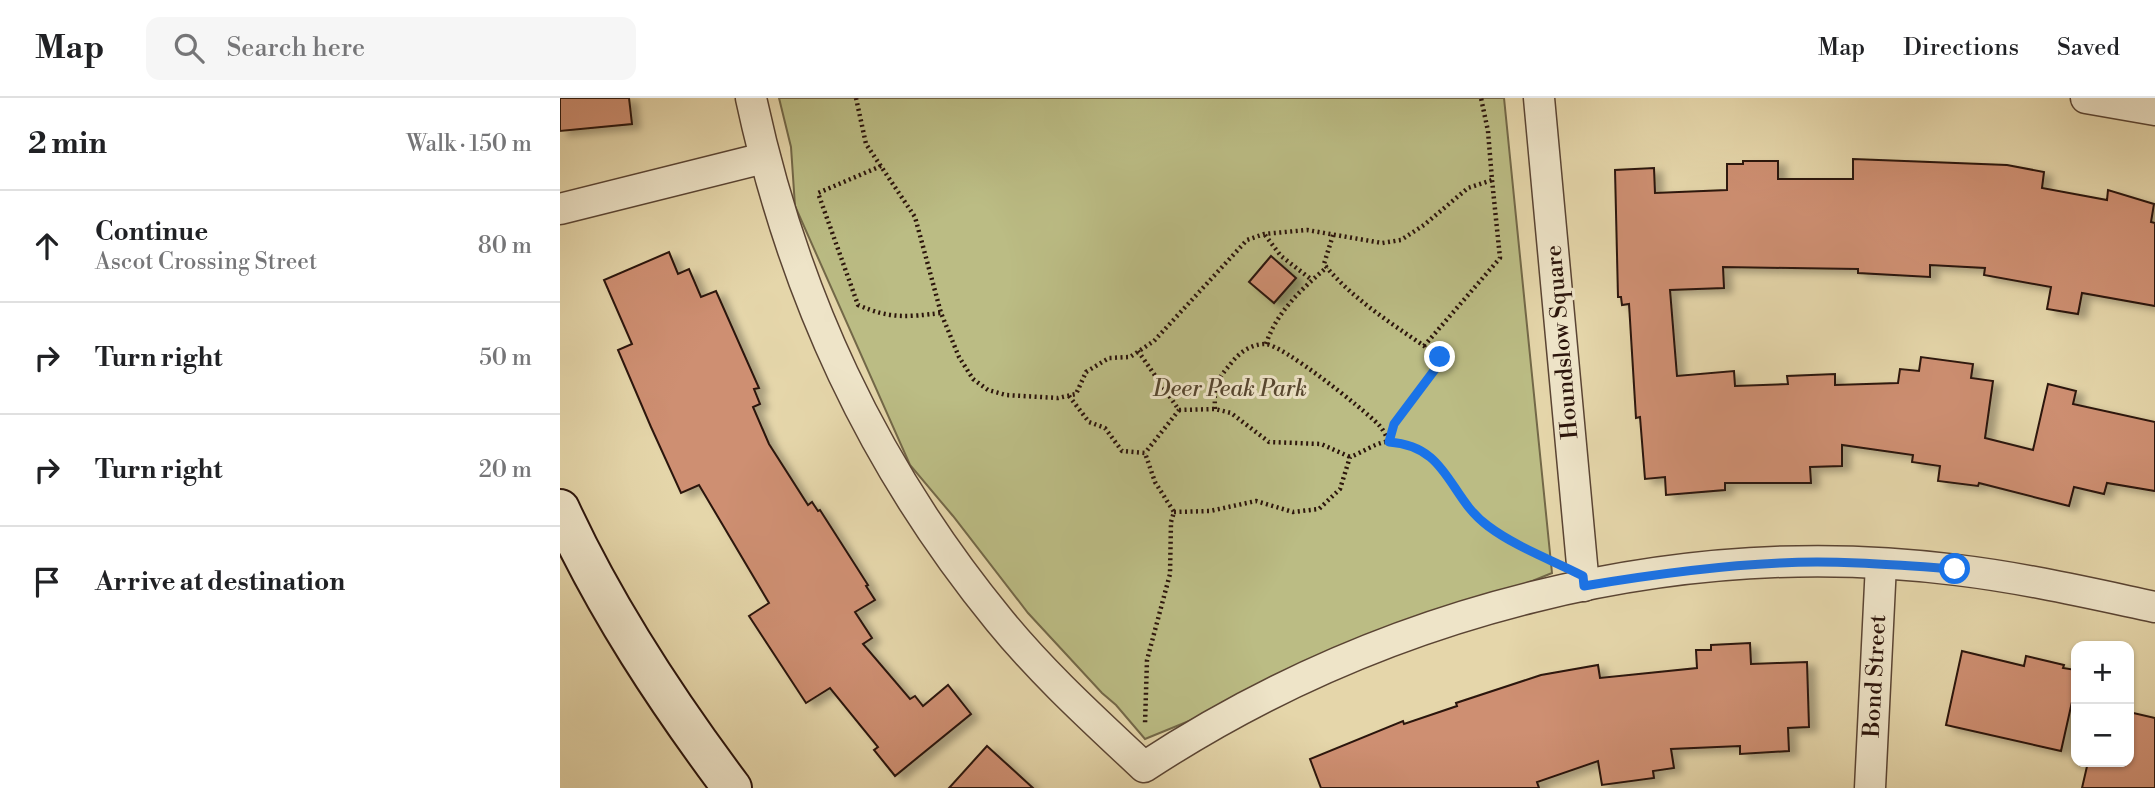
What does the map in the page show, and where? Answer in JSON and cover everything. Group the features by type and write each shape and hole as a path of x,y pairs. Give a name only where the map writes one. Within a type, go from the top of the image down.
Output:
{"street":[{"path":"751,98 764,158 784,227 811,304 854,398 893,470 949,556 1000,621 1069,697 1144,767 1261,699 1338,662 1442,624 1584,581 1686,569 1783,562 1881,564 1955,569 2048,583 2155,607"},
{"name":"Houndslow Square","path":"1539,98 1584,581"},
{"path":"2086,98 2155,110"},
{"path":"560,209 764,158"},
{"path":"560,509 579,550 630,641 687,728 732,788"},
{"name":"Bond Street","path":"1870,788 1881,564"}],"path":[{"path":"856,98 866,144 915,216 941,313 959,357 973,379 988,390 1006,395 1058,398 1076,394 1086,372 1109,358 1130,357 1154,341 1247,240 1264,234 1307,230 1382,243 1401,240 1424,225 1468,188 1492,180"},
{"path":"1424,346 1500,258 1488,131 1481,98"},
{"path":"881,166 818,193 858,305 882,315 941,313"},
{"path":"1264,234 1281,256 1312,279"},
{"path":"1333,235 1324,264 1340,283 1440,357 1439,364 1394,424 1389,442"},
{"path":"1266,344 1270,329 1296,294 1327,267"},
{"path":"1215,409 1214,388 1227,369 1238,355 1252,346 1266,344 1278,347 1302,363 1380,426 1389,442"},
{"path":"1138,351 1179,410"},
{"path":"1069,396 1088,422 1105,428 1122,451 1145,453"},
{"path":"1179,410 1215,409 1231,413 1269,442 1321,444 1350,457"},
{"path":"1145,453 1179,410"},
{"path":"1174,512 1210,511 1256,501 1293,512 1319,509 1340,489 1350,457 1383,442 1389,442 1416,448 1433,458 1466,504 1487,525 1584,581"},
{"path":"1144,767 1147,660 1170,574 1171,522 1174,512 1155,482 1145,453"}],"green space":[{"name":"Deer Peak Park","path":"779,98 1504,98 1552,573 1145,739 1028,613 910,465 795,206 791,147"}],"building":[{"path":"560,98 629,98 632,124 560,131"},
{"path":"1853,159 2007,165 2044,172 2042,188 2107,200 2108,190 2154,204 2151,222 2155,223 2155,306 2082,293 2078,314 2047,309 2051,287 1984,275 1985,268 1930,265 1930,277 1858,273 1858,269 1723,267 1724,288 1670,290 1677,376 1734,371 1735,386 1788,384 1787,376 1835,374 1835,385 1898,383 1900,369 1919,371 1921,357 1973,364 1971,378 1993,381 1985,438 2033,450 2048,384 2076,391 2073,404 2155,422 2155,491 2107,483 2104,494 2074,487 2069,506 1979,483 1978,486 1938,481 1940,466 1912,462 1913,455 1842,445 1842,466 1810,467 1811,483 1725,483 1725,490 1666,495 1665,477 1645,479 1640,417 1636,418 1629,304 1622,305 1621,297 1618,297 1615,170 1654,168 1655,193 1727,190 1727,164 1778,161 1778,179 1853,179"},
{"path":"669,252 678,274 689,269 701,297 716,291 759,388 754,389 760,404 753,407 769,444 808,505 812,502 818,511 820,510 868,585 866,586 875,600 855,612 872,638 863,644 910,699 915,696 923,706 948,685 971,714 895,776 874,750 878,747 830,688 806,703 749,616 769,603 699,485 681,493 651,427 618,350 632,344 604,280"},
{"path":"1271,256 1296,278 1274,303 1249,282"},
{"path":"1750,643 1751,664 1807,662 1809,727 1788,728 1789,751 1740,754 1740,746 1671,749 1674,768 1653,771 1654,778 1602,785 1598,761 1537,782 1539,788 1321,788 1310,759 1403,721 1404,724 1457,706 1456,703 1541,675 1598,665 1600,678 1697,668 1696,650 1711,650 1711,645"},
{"path":"1962,651 2024,666 2026,656 2071,669 2071,706 2061,751 1946,725"},
{"path":"2134,713 2155,718 2155,788 2082,788 2087,767 2134,767"},
{"path":"987,746 1033,788 949,788"}],"route":[{"path":"1440,357 1439,364 1394,424 1389,442 1416,448 1433,458 1466,504 1487,525 1583,576 1584,586 1686,569 1783,562 1955,569"}]}
